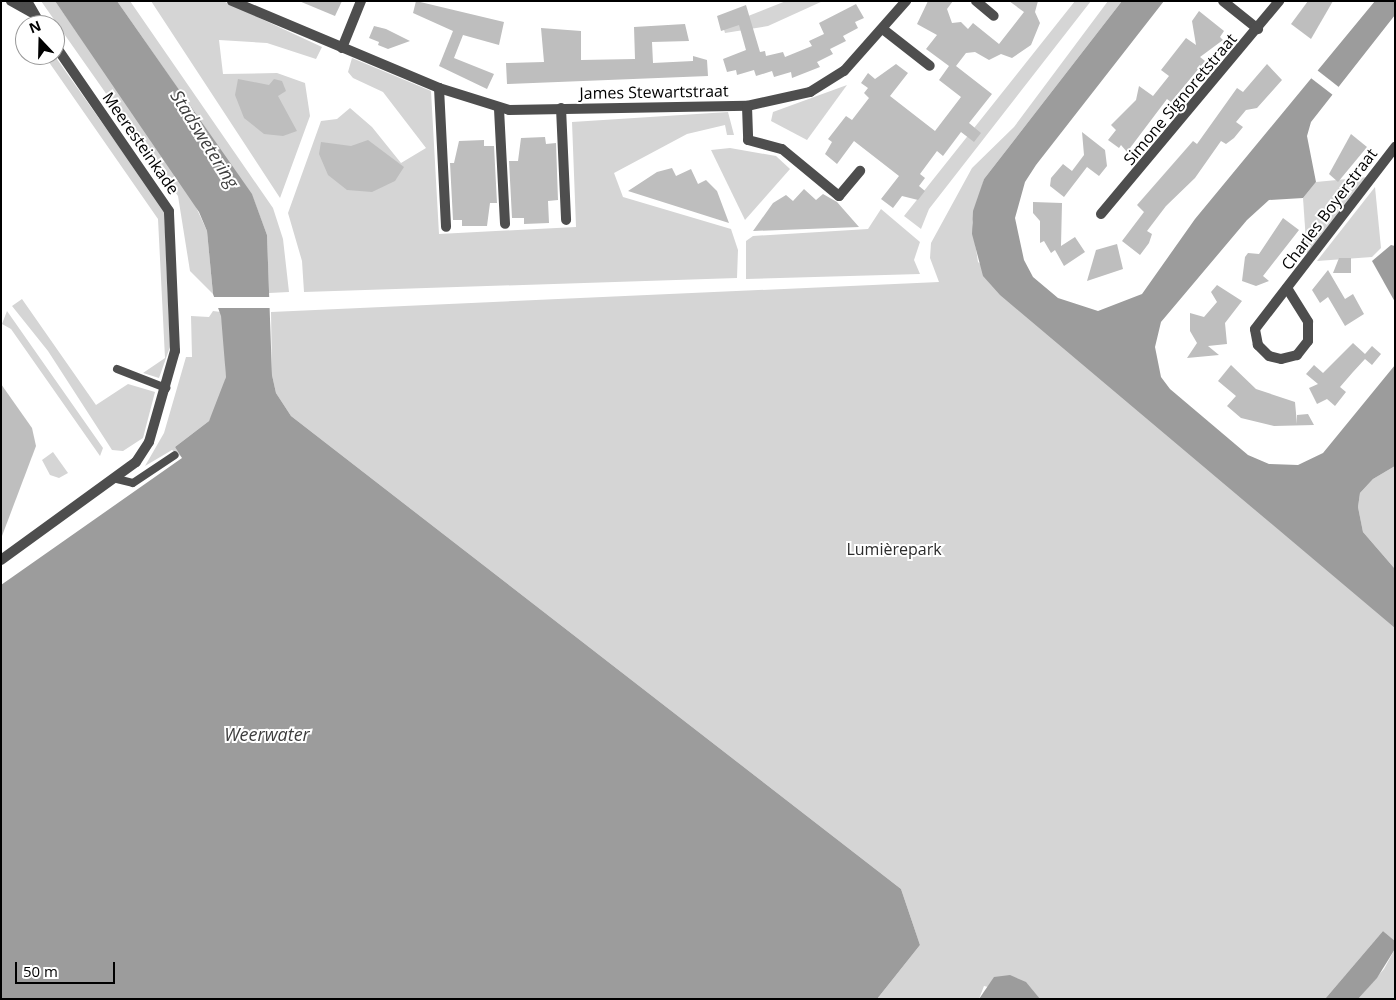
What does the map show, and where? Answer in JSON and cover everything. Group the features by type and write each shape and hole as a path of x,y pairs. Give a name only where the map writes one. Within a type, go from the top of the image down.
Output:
{"street":[{"path":"11,1 31,12"},
{"path":"27,1 33,15"},
{"name":"James Stewartstraat","path":"232,1 439,88 499,109 747,106 810,92 844,72 884,30 906,1"},
{"path":"342,48 361,1"},
{"path":"976,1 994,16"},
{"path":"1223,1 1258,29"},
{"name":"Simone Signoretstraat","path":"1101,214 1280,1"},
{"path":"884,30 930,66"},
{"name":"Meeresteinkade","path":"1,560 117,479 136,462 148,442 166,388 175,351 169,211 65,59"},
{"path":"439,88 446,227"},
{"name":"James Stewartstraat","path":"747,106 748,140 782,149 840,196 860,171"},
{"name":"James Stewartstraat","path":"561,108 566,220"},
{"path":"499,109 505,224"},
{"name":"Charles Boyerstraat","path":"1287,288 1308,322 1308,341 1297,355 1281,359 1269,356 1258,345 1254,329 1395,147"}],"lane":[{"path":"117,369 166,388"},
{"path":"117,479 133,483 175,455"}],"green space":[{"path":"41,1 55,1 65,15 51,15"},
{"path":"117,1 130,1 273,208 283,239 289,292 269,293 267,235 252,195"},
{"path":"151,1 223,1 322,47 316,59 267,43 219,40 223,74 277,73 305,83 310,116 280,198"},
{"path":"786,1 823,1 768,26 725,33 723,26"},
{"path":"1075,1 1091,1 929,209 921,229 904,216"},
{"name":"Lumièrepark","path":"1108,1 1122,1 984,179 972,223 978,262 1395,626 1395,941 1383,931 1325,999 1040,999 984,986 979,999 877,999 920,945 901,889 291,416 276,393 272,375 271,312 939,282 930,258 931,243 972,168 1014,127"},
{"path":"65,15 190,194 207,231 213,294 190,271 178,196 65,35"},
{"path":"352,58 431,91 439,234 576,227 572,122 728,112 734,135 727,135 725,125 687,134 614,173 623,197 731,229 738,250 737,278 304,292 302,261 288,213 321,121 337,119 350,108 372,127 401,163 426,148 383,92 353,78 348,72"},
{"path":"51,65 61,65 164,210 170,347 159,378 143,373 165,358 158,219"},
{"path":"847,85 807,140 771,121 773,112"},
{"path":"730,148 776,156 790,169 745,220 711,150"},
{"path":"1368,177 1307,256 1303,198 1316,182"},
{"path":"1375,187 1381,248 1372,257 1317,261"},
{"path":"881,209 920,242 914,260 920,274 746,279 746,241 753,236 868,229"},
{"path":"22,299 96,405 128,384 155,392 143,438 123,451 112,450 48,351 12,306"},
{"path":"7,311 103,448 100,456 11,329 2,324"},
{"path":"213,311 221,312 225,349 226,377 220,400 209,421 175,447 183,458 172,450 145,466 164,433 186,357 192,357 191,316 209,317"},
{"path":"53,452 68,473 59,478 50,475 42,460"},
{"path":"1395,466 1395,569 1363,532 1358,507 1360,493 1373,479"},
{"path":"1395,949 1395,999 1358,999 1384,969"}],"water":[{"name":"Weerwater","path":"55,1 117,1 252,194 267,235 272,375 276,393 291,416 901,889 920,945 877,999 1,999 1,585 182,458 175,447 209,421 226,377 221,316 213,294 207,231 199,212"},
{"path":"1122,1 1164,1 1036,165 1025,182 1015,218 1024,260 1033,277 1058,298 1098,311 1142,294 1195,219 1375,1 1395,1 1395,15 1311,122 1307,136 1316,182 1303,198 1269,200 1247,220 1161,322 1155,347 1161,377 1170,389 1248,455 1269,464 1298,465 1323,453 1395,365 1395,466 1373,479 1360,493 1358,507 1363,532 1395,569 1395,628 1000,295 983,276 972,234 973,211 984,179"},
{"path":"1391,245 1395,246 1395,302 1372,261"},
{"path":"1383,931 1395,941 1395,949 1377,978 1358,999 1325,999"},
{"path":"1010,975 1026,982 1040,999 979,999 994,977"}],"pier":[{"path":"1317,70 1339,87 1333,95 1311,78"},
{"path":"212,297 271,297 271,308 212,308"}],"building":[{"path":"299,1 342,1 335,16"},
{"path":"416,1 504,22 499,45 463,35 454,58 494,74 487,89 439,66 453,31 413,13"},
{"path":"928,1 953,1 947,9 952,23 961,22 968,29 973,23 999,44 1024,12 1009,1 1038,1 1035,12 1040,23 1031,45 1012,58 1001,54 989,60 975,52 966,53 956,66 992,94 969,123 981,133 974,142 961,132 943,156 937,151 920,174 925,178 919,186 925,191 918,200 902,196 893,208 881,199 899,176 854,141 837,164 825,154 832,142 828,139 846,116 852,120 869,98 864,93 868,88 861,83 868,73 875,79 896,64 908,73 890,96 935,131 961,97 939,80 949,66 926,49 937,35 917,24"},
{"path":"1308,1 1333,1 1311,39 1291,24"},
{"path":"856,4 864,18 855,22 858,28 843,36 846,41 830,49 833,54 817,62 820,67 792,78 791,72 774,77 772,71 756,76 754,70 737,75 736,70 727,72 723,59 746,50 739,25 721,31 717,16 746,5 760,52 765,51 766,56 783,52 785,57 812,46 809,41 824,34 819,23"},
{"path":"1199,11 1224,31 1220,37 1223,40 1200,57 1205,61 1171,102 1167,99 1127,152 1121,145 1119,148 1108,140 1116,130 1111,125 1136,100 1139,86 1153,96 1169,76 1161,70 1186,38 1196,45 1192,21"},
{"path":"685,24 689,41 652,42 653,63 693,61 693,56 707,60 708,76 507,84 506,63 544,62 541,28 581,31 581,60 635,59 634,27"},
{"path":"374,26 386,29 410,41 388,49 378,45 379,42 369,38"},
{"path":"1267,64 1282,80 1257,108 1246,110 1236,122 1243,127 1234,138 1226,144 1221,141 1195,178 1166,206 1147,231 1152,234 1149,243 1140,255 1122,241 1144,212 1137,205 1193,141 1197,144 1237,88 1243,92"},
{"path":"238,79 269,85 274,79 282,81 286,91 278,96 297,131 283,136 264,134 244,118 235,95"},
{"path":"1082,132 1105,150 1107,166 1099,176 1087,167 1064,197 1050,186 1051,178 1063,164 1072,171 1084,155"},
{"path":"1351,134 1367,147 1338,182 1329,174"},
{"path":"545,137 546,144 556,143 558,200 548,201 549,223 524,224 524,218 512,218 509,161 518,161 521,138"},
{"path":"368,140 404,167 395,181 372,192 347,190 328,175 319,154 321,142 351,146"},
{"path":"484,140 484,146 494,146 497,203 490,203 487,226 462,226 462,220 453,220 450,163 454,163 459,141"},
{"path":"672,168 676,176 691,169 698,184 706,180 717,191 729,223 628,191 657,172"},
{"path":"804,189 816,200 823,194 837,202 859,227 753,231 773,203 786,195 793,201"},
{"path":"1033,202 1062,203 1061,246 1075,237 1085,252 1064,266 1055,250 1051,253 1044,241 1040,243 1040,221 1033,213"},
{"path":"1283,218 1299,230 1263,276 1269,281 1256,286 1242,281 1245,257 1248,253 1259,254"},
{"path":"1117,244 1123,269 1087,281 1096,250"},
{"path":"1339,258 1351,258 1351,273 1333,273"},
{"path":"1328,270 1345,299 1353,294 1364,314 1345,326 1328,297 1320,303 1312,290"},
{"path":"1217,285 1242,301 1225,323 1227,344 1208,346 1219,355 1187,358 1197,343 1190,331 1190,313 1204,317 1217,302 1211,292"},
{"path":"1353,343 1365,354 1372,346 1381,354 1372,365 1365,359 1353,372 1340,387 1346,392 1335,406 1327,399 1317,404 1309,388 1318,384 1306,374 1314,365 1323,373"},
{"path":"1231,365 1256,389 1295,402 1297,424 1297,415 1308,414 1314,425 1274,426 1241,418 1227,406 1236,396 1218,381"},
{"path":"1,384 32,428 36,446 2,536"}],"water label":[{"name":"Stadswetering","path":"205,139"}]}
